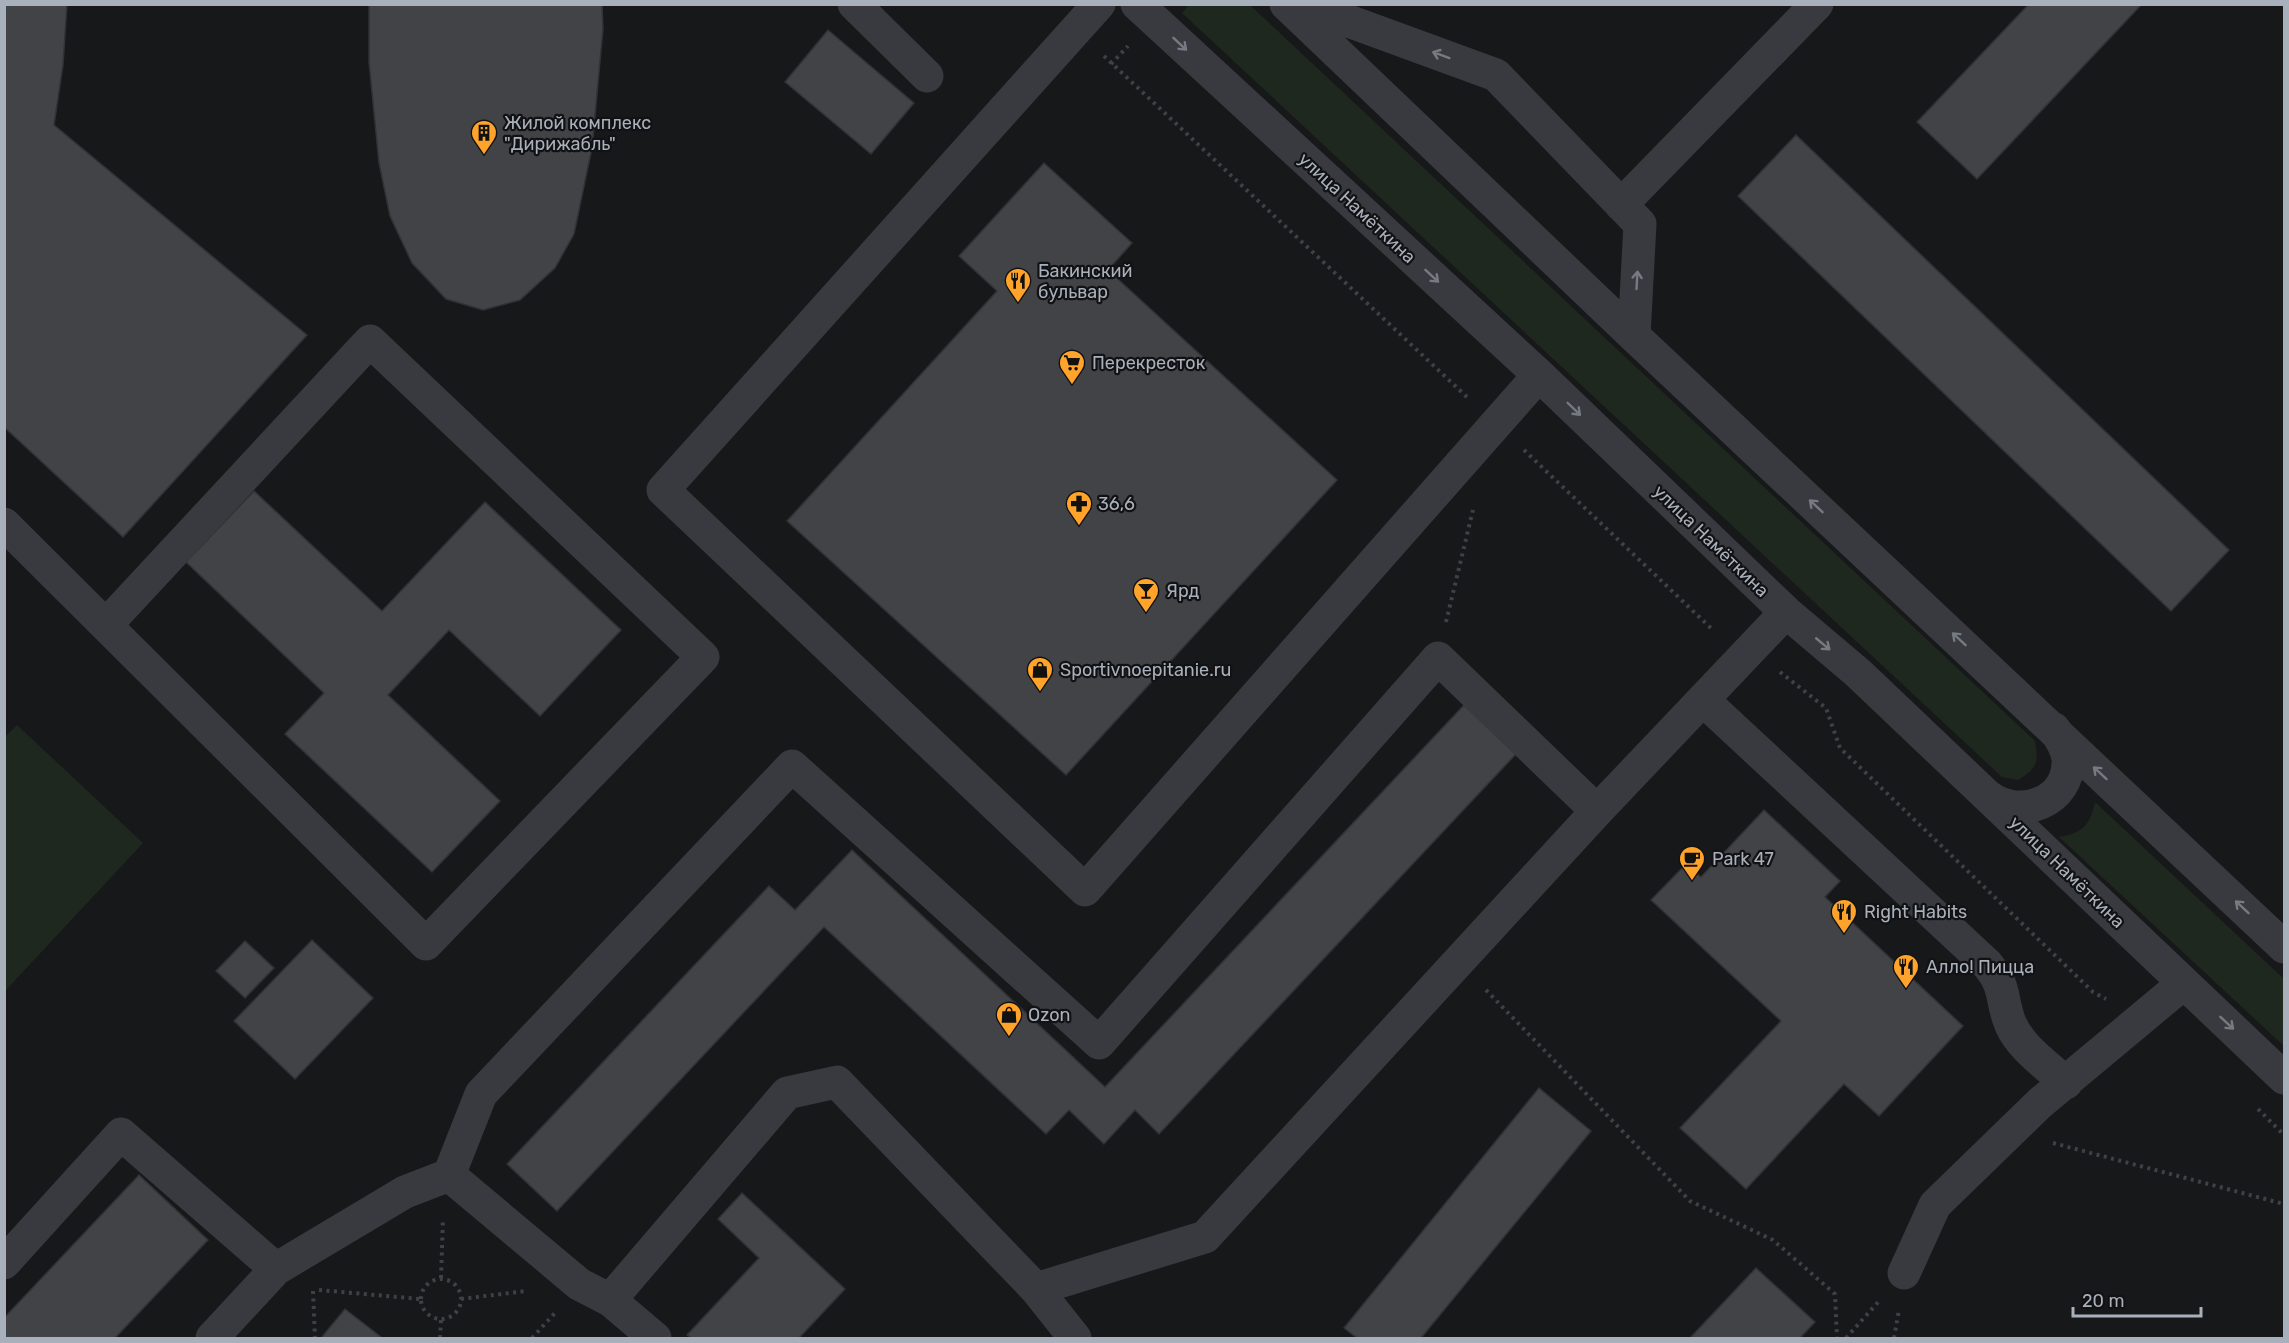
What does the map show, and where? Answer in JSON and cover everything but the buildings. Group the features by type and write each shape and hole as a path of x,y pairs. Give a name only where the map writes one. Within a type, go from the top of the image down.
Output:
{"street":[{"path":"854,4 927,76"},
{"path":"1098,4 663,490 1085,890 1494,423 1539,375"},
{"name":"улица Намёткина","path":"1137,4 1539,375 1786,612 1858,674 2284,1078"},
{"path":"1286,4 2284,947"},
{"path":"1302,4 1496,75 1630,215 1635,336"},
{"path":"1630,215 1817,4"},
{"path":"4,524 426,944 703,657 370,341 106,625"},
{"path":"1036,1289 1205,1237 1597,811 1786,612"},
{"path":"212,1338 276,1269 405,1192 449,1175 481,1094 792,766 1099,1044 1438,658 1597,811"},
{"path":"1703,700 1987,964 2001,983 2009,1017 2016,1034 2066,1083"},
{"path":"1986,795 1999,805 2014,809 2031,808 2046,801 2058,790 2066,776 2068,760 2064,744 2054,729"},
{"path":"1904,1272 1935,1205 2010,1131 2184,983"},
{"path":"610,1300 787,1093 837,1082 1036,1289 1076,1338"},
{"path":"4,1263 121,1134 276,1269"},
{"path":"449,1175 579,1284 610,1300 655,1338"}],"path":[{"path":"1076,30 1743,658 1778,670 1826,708 1840,748 2093,992 2143,1018"},
{"path":"1438,658 1475,502"},
{"path":"1459,962 1690,1201 1773,1240 1835,1294 1837,1338"},
{"path":"2250,1102 2284,1135"},
{"path":"2010,1131 2284,1204"},
{"path":"441,1278 444,1200 449,1175"},
{"path":"276,1269 301,1288 420,1299"},
{"path":"1846,1338 1904,1272"},
{"path":"441,1278 455,1284 460,1291 461,1299 456,1314 441,1320 426,1314 420,1299 426,1285 441,1278"},
{"path":"313,1290 315,1338"},
{"path":"440,1338 441,1320"}],"shaded area":[{"path":"1189,5 1250,5 2035,741 2037,755 2033,768 2018,780 2002,777 1182,13"},
{"path":"17,725 143,843 5,991 4,738"},
{"path":"2095,802 2284,979 2284,1046 2059,837 2074,833 2084,827 2091,817"}],"place":[{"name":"Жилой комплекс \"Дирижабль\"","path":"484,156"},
{"name":"Бакинский бульвар","path":"1018,304"},
{"name":"Перекресток","path":"1072,386"},
{"name":"36,6","path":"1079,527"},
{"name":"Ярд","path":"1146,614"},
{"name":"Sportivnoepitanie.ru","path":"1040,693"},
{"name":"Park 47","path":"1692,882"},
{"name":"Right Habits","path":"1844,935"},
{"name":"Алло! Пицца","path":"1906,990"},
{"name":"Ozon","path":"1009,1038"}]}
